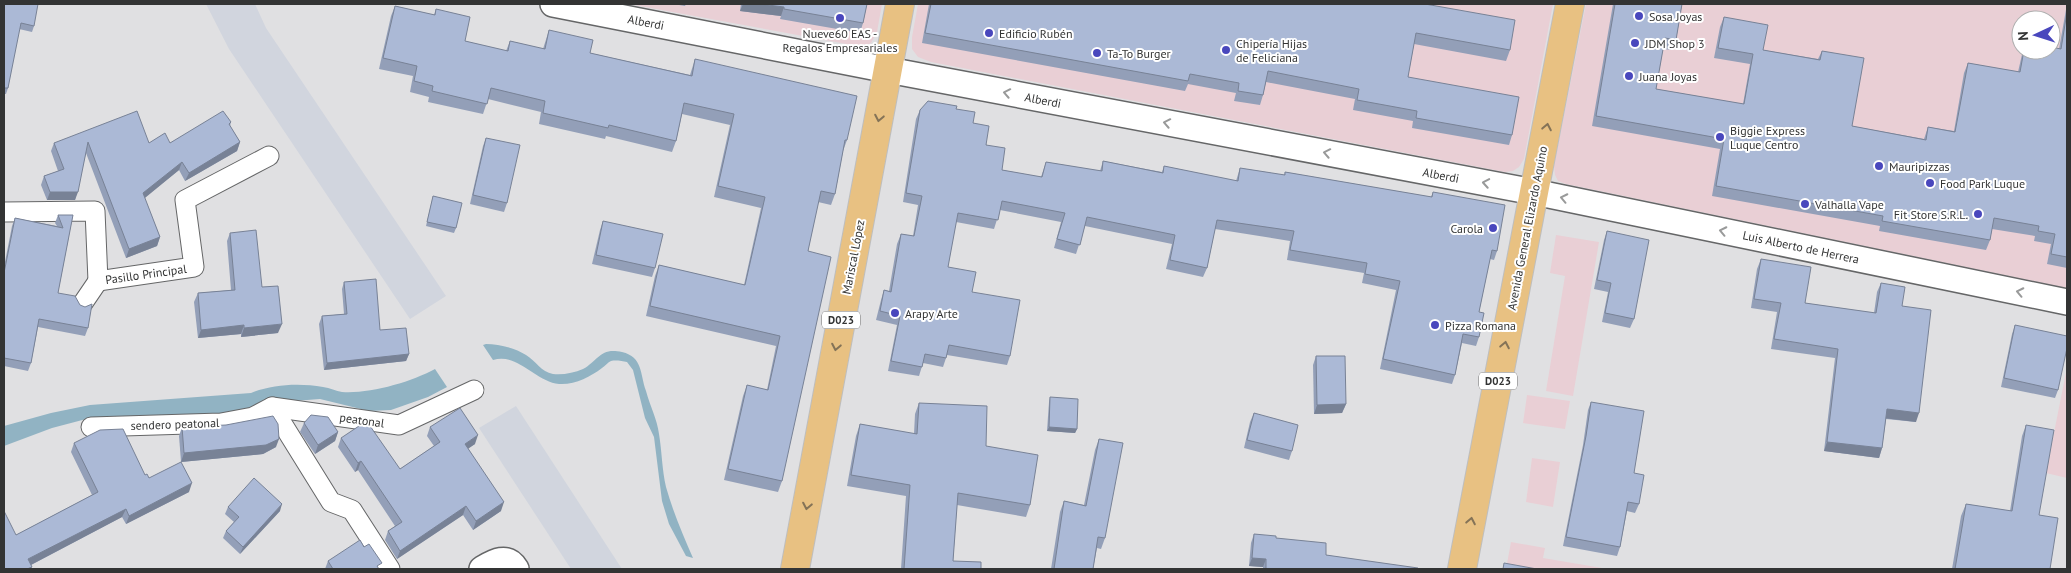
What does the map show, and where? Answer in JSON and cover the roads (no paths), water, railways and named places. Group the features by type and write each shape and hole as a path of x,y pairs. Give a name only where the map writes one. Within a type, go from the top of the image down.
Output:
{"main road":[{"name":"Mariscal López","path":"795,569 900,4"},
{"name":"Avenida General Elizardo Aquino","path":"1462,569 1570,4"}],"street":[{"name":"Alberdi","path":"553,4 888,70 1534,192"},
{"name":"Pasillo Principal","path":"4,212 95,211 98,281 194,267 185,200 269,156"},
{"name":"Luis Alberto de Herrera","path":"1534,192 2067,302"},
{"path":"83,303 98,281"},
{"name":"peatonal","path":"272,407 399,425 474,390"},
{"path":"272,407 332,502 352,510 390,569"},
{"name":"sendero peatonal","path":"91,427 221,424 253,417 272,407"},
{"path":"482,569 497,561 505,560 515,567"}],"water":[{"path":"483,345 517,350 530,357 545,371 553,374 576,372 609,351 622,352 634,358 640,367 657,423 666,487 693,558 686,556 669,524 662,501 654,437 645,418 633,370 627,362 611,361 582,380 559,384 542,378 510,360 493,360"},
{"path":"435,369 447,387 428,397 391,410 369,411 320,399 281,402 248,415 90,418 52,428 4,446 4,426 90,405 251,393 287,385 326,387 342,392 365,391 402,383"}],"place":[{"name":"Sosa Joyas","path":"1639,16"},
{"name":"Nueve60 EAS - Regalos Empresariales","path":"840,18"},
{"name":"Edificio Rubén","path":"989,33"},
{"name":"JDM Shop 3","path":"1635,43"},
{"name":"Chipería Hijas de Feliciana","path":"1226,50"},
{"name":"Ta-To Burger","path":"1097,53"},
{"name":"Juana Joyas","path":"1629,76"},
{"name":"Biggie Express Luque Centro","path":"1720,137"},
{"name":"Mauripizzas","path":"1879,166"},
{"name":"Food Park Luque","path":"1930,183"},
{"name":"Valhalla Vape","path":"1805,204"},
{"name":"Fit Store S.R.L.","path":"1978,214"},
{"name":"Carola","path":"1493,228"},
{"name":"Arapy Arte","path":"895,313"},
{"name":"Pizza Romana","path":"1435,325"}]}
